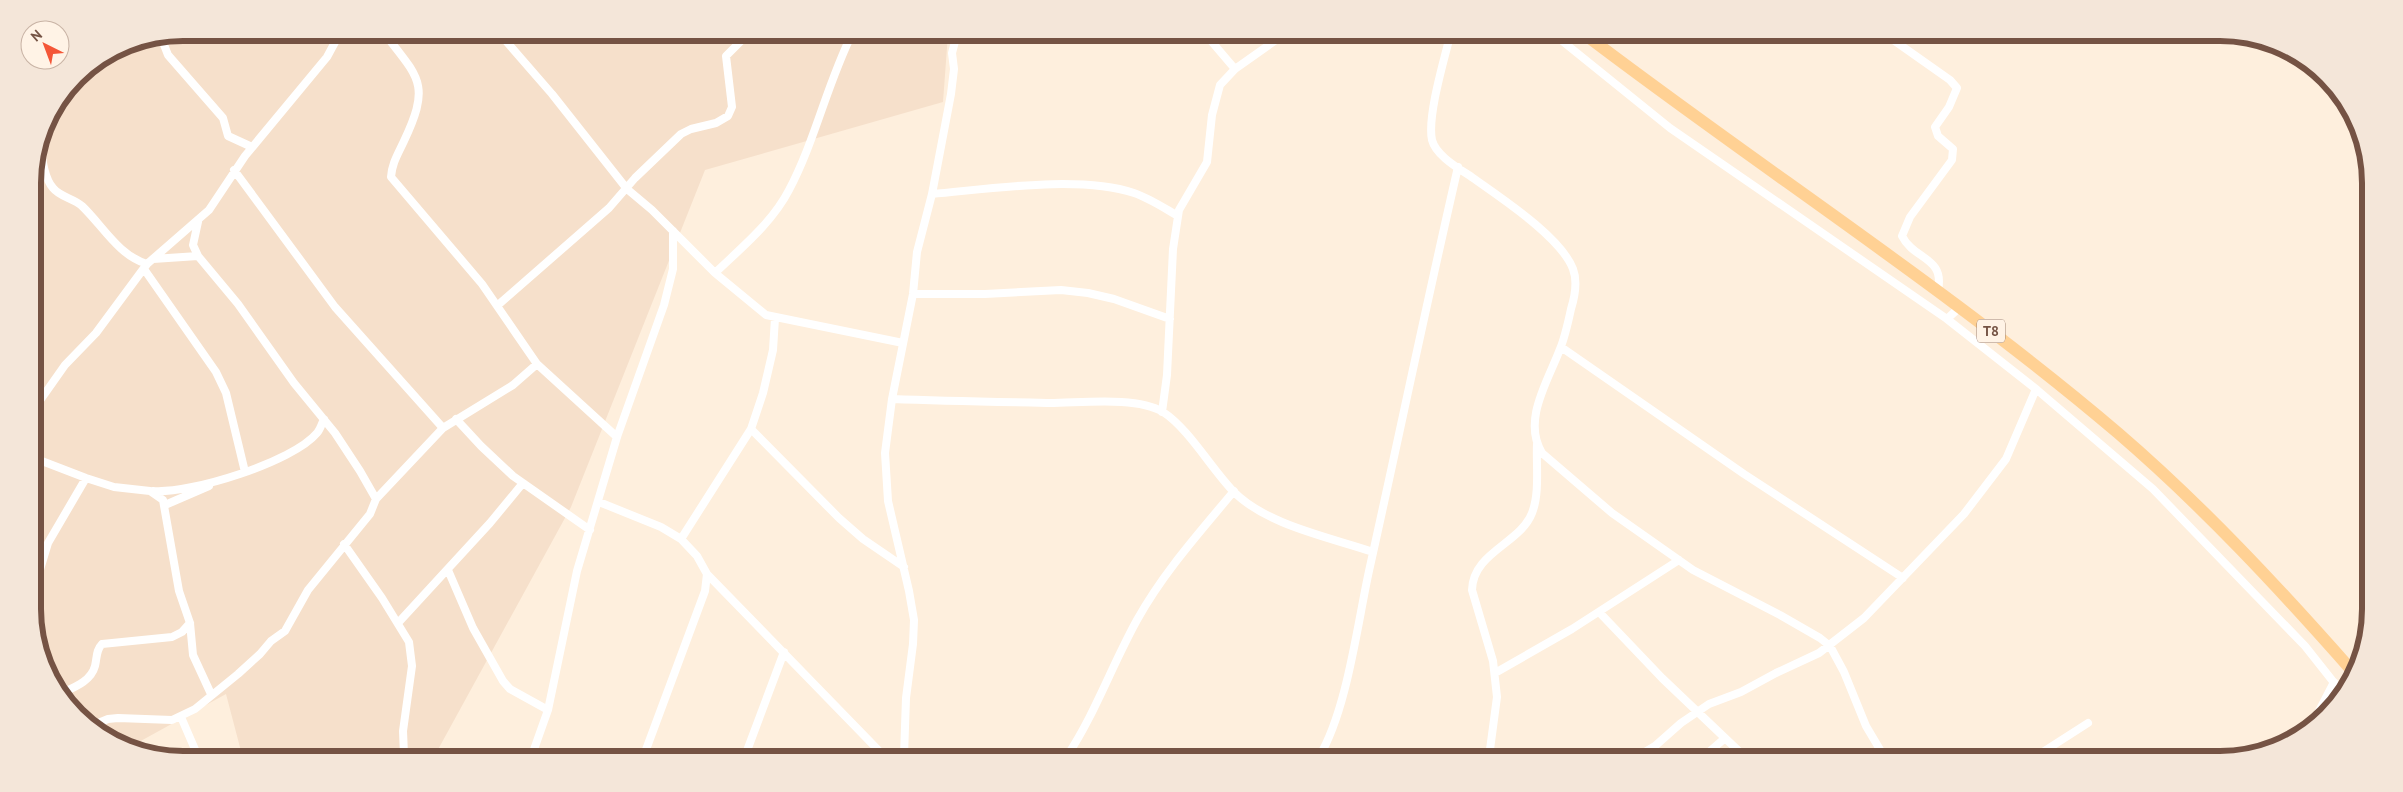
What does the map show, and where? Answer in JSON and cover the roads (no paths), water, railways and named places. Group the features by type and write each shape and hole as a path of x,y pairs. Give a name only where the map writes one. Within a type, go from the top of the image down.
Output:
{"main road":[{"name":"T8","path":"1594,41 1747,155 1938,290 2119,434 2173,482 2297,609 2349,667"}],"street":[{"path":"41,398 65,365 96,333 148,264 210,210 234,170 327,57 336,41"},
{"path":"390,41 415,74 419,85 413,121 392,166 391,177 465,262 498,305 537,364 617,437"},
{"path":"506,41 552,94 627,189 715,273 766,315 903,343"},
{"path":"498,305 567,247 681,134 686,130 716,122 728,116 732,107 726,56 741,41"},
{"path":"715,273 770,218 789,191 849,41"},
{"path":"904,751 906,698 914,620 904,567 888,502 885,474 886,444 892,399 913,294 917,252 932,194 950,94 954,69 952,53 955,41"},
{"path":"1211,41 1235,69"},
{"path":"1162,412 1167,375 1173,249 1178,216 1207,162 1217,94 1226,77 1275,41"},
{"path":"1449,41 1435,102 1432,126 1432,140 1437,150 1532,222 1554,242 1573,268 1576,282 1561,347 1537,404 1534,421 1536,444 1535,502 1532,514 1518,531 1493,551 1472,580 1472,590 1495,673 1497,697 1490,750"},
{"path":"1562,41 1670,128 1947,319 2036,389 2154,489 2269,606 2305,646 2338,688"},
{"path":"1895,41 1950,80 1957,88 1949,108 1934,127 1938,136 1953,150 1952,160 1910,217 1902,236 1910,247 1939,271 1938,290"},
{"path":"163,42 168,55 200,93 216,107 223,118 228,136 252,147"},
{"path":"43,158 49,181 53,188 82,206 102,230 132,258 148,264 185,255 198,256"},
{"path":"1323,750 1330,740 1344,690 1409,380 1458,167"},
{"path":"234,170 335,306 443,428"},
{"path":"932,194 1082,184 1112,187 1135,194 1178,216"},
{"path":"198,222 193,245 198,256 238,304 280,365 335,433 376,499"},
{"path":"533,751 548,710 569,603 617,437 664,305 672,269 673,231"},
{"path":"132,258 138,276"},
{"path":"148,264 216,372 226,393 244,472"},
{"path":"913,294 985,294 1061,290 1114,299 1170,319"},
{"path":"1947,319 1960,307"},
{"path":"681,539 751,430 763,393 773,350 775,318"},
{"path":"1561,347 1744,474 1903,578"},
{"path":"99,723 118,718 160,721 181,717 195,710 211,694 238,674 271,641 285,630 308,590 370,514 376,499 443,428 513,385 537,364"},
{"path":"1648,750 1710,704 1742,692 1830,646 1864,618 1964,514 2006,459 2036,389"},
{"path":"892,399 1064,403 1101,401 1148,407 1162,412 1195,445 1234,492 1252,508 1267,516 1374,552"},
{"path":"165,505 291,451 318,433 324,419"},
{"path":"456,419 481,446 523,483 590,530"},
{"path":"751,430 838,518 863,539 904,567"},
{"path":"318,433 335,433"},
{"path":"1536,444 1548,460 1578,485 1679,560 1788,619 1830,646 1844,672 1866,726 1880,750"},
{"path":"41,461 114,487 164,492 216,482"},
{"path":"41,566 48,543 86,478"},
{"path":"398,623 448,570 523,483"},
{"path":"150,491 156,494 165,505 180,590 190,623 193,655 211,694"},
{"path":"1071,751 1079,738 1137,619 1178,558 1234,492"},
{"path":"599,502 661,527 681,539 697,556 707,574 879,751"},
{"path":"344,544 409,642 412,655 403,731 404,751"},
{"path":"1495,673 1599,612 1679,560"},
{"path":"448,570 473,628 503,681 510,689 548,710"},
{"path":"646,751 705,591 707,574"},
{"path":"1599,612 1737,750"},
{"path":"67,690 90,676 94,669 96,653 102,644 172,637 182,632 190,623"},
{"path":"747,751 784,652"},
{"path":"2320,709 2334,682"},
{"path":"181,717 196,751"},
{"path":"2046,750 2088,723"},
{"path":"1711,750 1724,739"}]}
